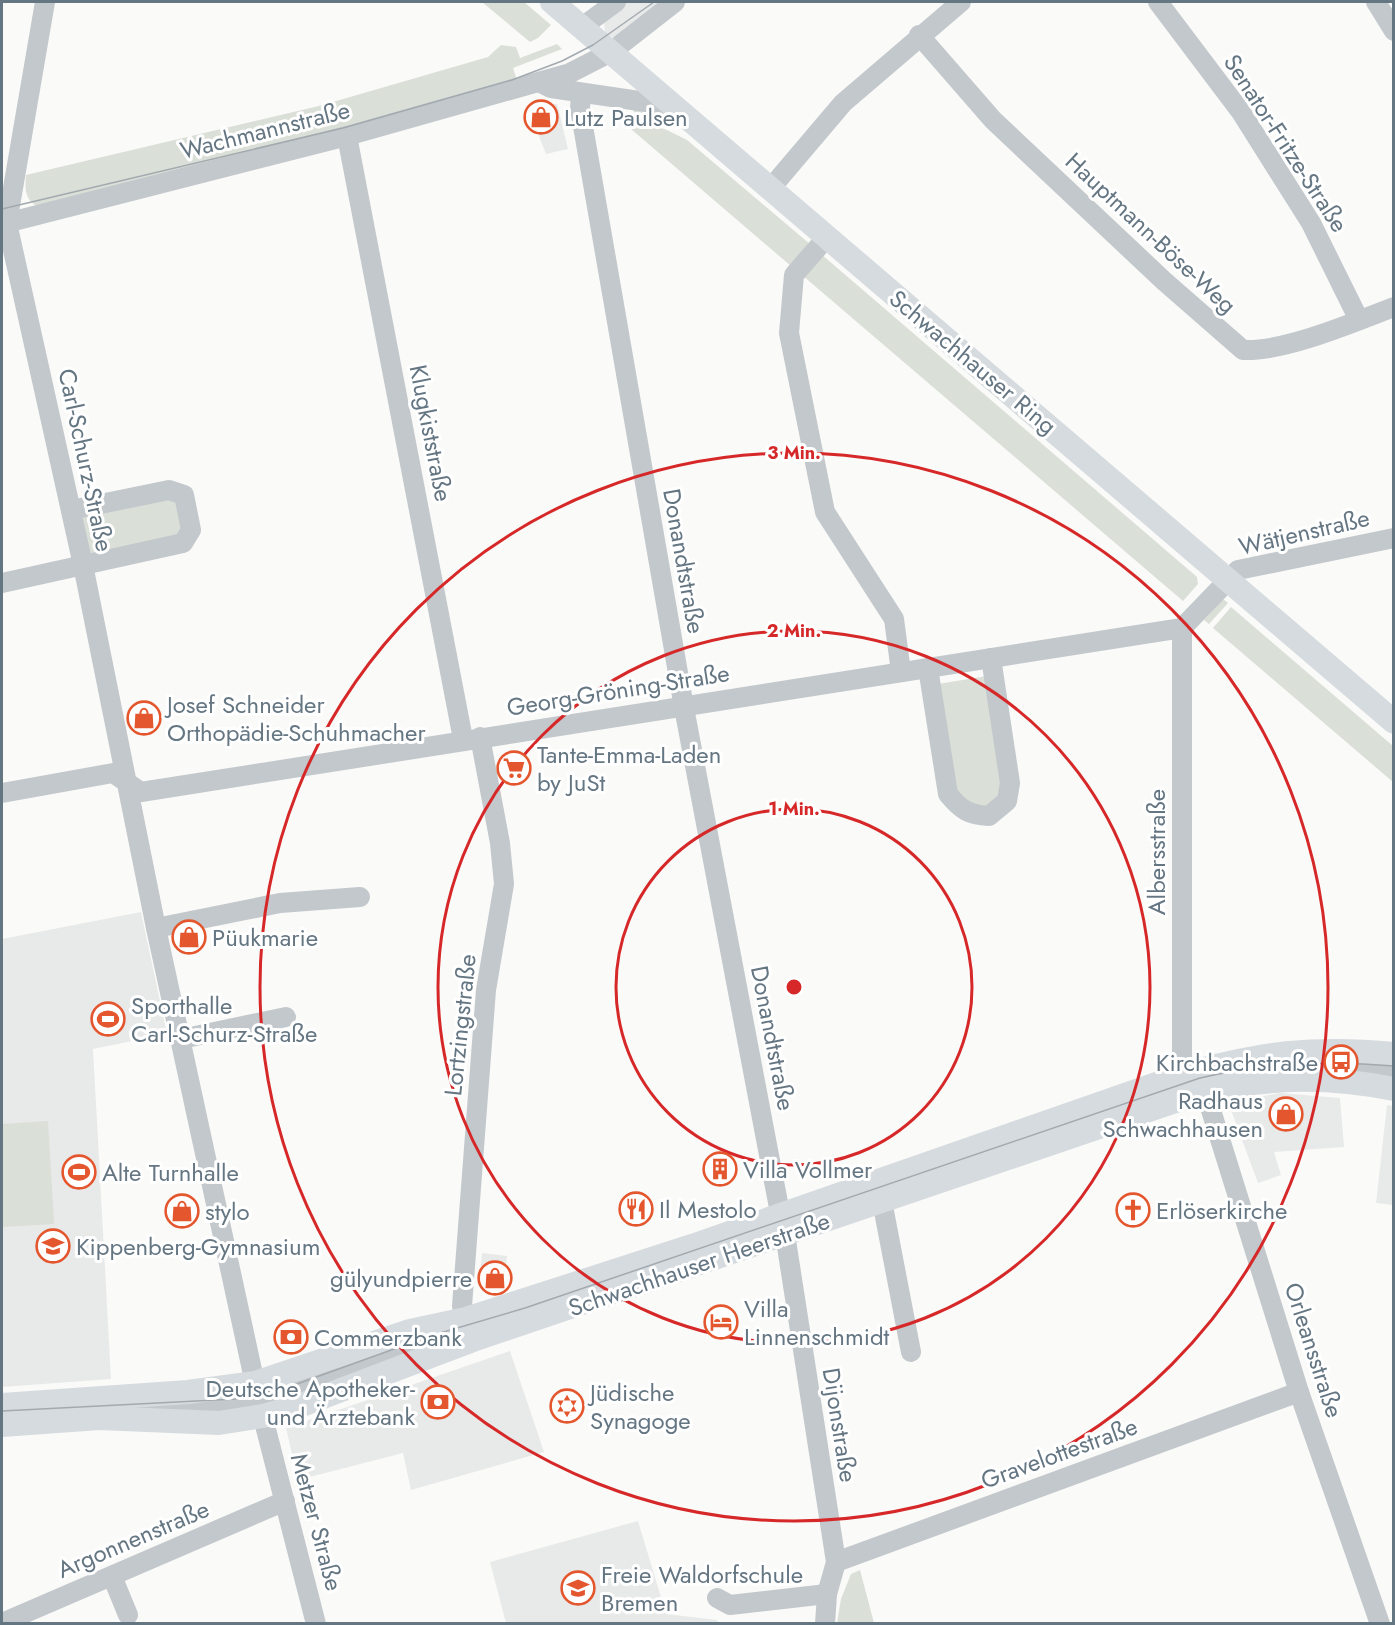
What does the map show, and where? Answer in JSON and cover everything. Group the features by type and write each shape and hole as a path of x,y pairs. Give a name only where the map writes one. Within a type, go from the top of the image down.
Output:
{"main road":[{"name":"Schwachhauser Ring","path":"552,2 1394,722"},
{"name":"Schwachhauser Heerstraße","path":"2,1405 188,1392 259,1400 783,1224 1182,1075 1238,1059 1288,1052 1327,1050 1394,1054"},
{"name":"Schwachhauser Heerstraße","path":"2,1425 99,1418 219,1422 259,1400 410,1331 466,1319 692,1245 882,1201 1205,1091 1265,1080 1320,1078 1394,1089"}],"street":[{"name":"Carl-Schurz-Straße","path":"45,2 4,224 71,510 156,928 259,1400"},
{"path":"582,27 616,2"},
{"name":"Wachmannstraße","path":"4,224 347,136 541,83 579,69 611,52 675,2"},
{"path":"770,189 843,103 919,35 961,2"},
{"name":"Senator-Fritze-Straße","path":"1158,2 1241,112 1311,223 1359,320"},
{"path":"1376,2 1394,31"},
{"name":"Hauptmann-Böse-Weg","path":"919,35 993,120 1243,350 1258,351 1394,307"},
{"path":"541,83 551,88 673,106"},
{"name":"Donandtstraße","path":"581,93 580,110 684,706 783,1224"},
{"name":"Klugkiststraße","path":"347,136 472,738"},
{"path":"827,237 794,275 789,333 825,512 894,619 901,672"},
{"path":"2,583 183,543 191,530 184,495 169,490 71,510"},
{"name":"Wätjenstraße","path":"1228,580 1238,570 1394,538"},
{"path":"1182,628 1228,580"},
{"name":"Georg-Gröning-Straße","path":"2,793 113,773 141,792 472,738 1182,628"},
{"name":"Albersstraße","path":"1182,628 1182,1075"},
{"path":"928,668 948,794 962,811 989,816 1007,801 1010,783 991,658"},
{"name":"Lortzingstraße","path":"466,1319 462,1306 486,990 504,884 472,738"},
{"path":"156,928 280,903 360,897"},
{"path":"181,1039 286,1017"},
{"path":"2,1414 239,1403 259,1400 1186,1086 1229,1074 1276,1067 1341,1065 1394,1070"},
{"name":"Orleansstraße","path":"1205,1091 1299,1392 1380,1623"},
{"path":"882,1201 911,1352"},
{"name":"Dijonstraße","path":"783,1224 836,1562 827,1594 825,1623"},
{"name":"Gravelottestraße","path":"836,1562 1299,1392"},
{"name":"Metzer Straße","path":"259,1400 316,1623"},
{"name":"Argonnenstraße","path":"2,1623 43,1615 112,1576 285,1501"},
{"path":"112,1576 130,1619"},
{"path":"717,1598 730,1605 827,1594"}],"shaded area":[{"path":"482,2 524,2 551,25 538,38 530,42"},
{"path":"626,2 667,2 620,37 613,37 605,33 604,21"},
{"path":"557,44 562,49 513,68 518,83 37,206 26,192 26,175 319,106 488,57 501,45 516,47 520,58"},
{"path":"557,104 568,149 546,154 527,105"},
{"path":"630,104 674,122 672,127 634,112"},
{"path":"617,114 667,130 687,140 811,245 791,266 617,117"},
{"path":"821,254 1197,577 1198,584 1183,601 802,275"},
{"path":"174,499 186,523 175,541 89,556 82,515"},
{"path":"1223,599 1228,603 1209,624 1204,620"},
{"path":"1231,607 1393,746 1393,782 1213,628"},
{"path":"987,676 1004,785 997,802 978,810 956,796 938,684"},
{"path":"141,912 167,1034 93,1049 111,1379 2,1387 2,939"},
{"path":"1280,1093 1340,1098 1344,1147 1274,1152 1281,1175 1258,1183 1228,1102"},
{"path":"1387,1105 1393,1106 1393,1205 1376,1203"},
{"path":"48,1121 54,1224 2,1227 2,1124"},
{"path":"482,1253 507,1256 504,1288 489,1293 483,1291 479,1286"},
{"path":"510,1351 544,1452 411,1490 403,1453 298,1480 286,1428"},
{"name":"Freie Waldorfschule Bremen","path":"638,1521 666,1614 717,1620 718,1623 506,1623 490,1562"},
{"path":"860,1570 874,1623 837,1623 841,1599 851,1574"}],"tram line":[{"path":"2,209 343,128 512,80 562,61 593,45 654,2"},
{"path":"2,1411 235,1399 286,1388 430,1336 525,1308 1200,1078 1248,1069 1296,1064 1345,1063 1394,1066"}],"place":[{"name":"Lutz Paulsen","path":"541,117"},
{"name":"Josef Schneider Orthopädie-Schuhmacher","path":"144,718"},
{"name":"Tante-Emma-Laden by JuSt","path":"514,768"},
{"name":"Püukmarie","path":"189,937"},
{"name":"Sporthalle Carl-Schurz-Straße","path":"108,1019"},
{"name":"Kirchbachstraße","path":"1341,1062"},
{"name":"Radhaus Schwachhausen","path":"1286,1114"},
{"name":"Villa Vollmer","path":"720,1169"},
{"name":"Alte Turnhalle","path":"79,1172"},
{"name":"Il Mestolo","path":"636,1209"},
{"name":"Erlöserkirche","path":"1133,1210"},
{"name":"stylo","path":"182,1211"},
{"name":"Kippenberg-Gymnasium","path":"53,1246"},
{"name":"gülyundpierre","path":"495,1278"},
{"name":"Villa Linnenschmidt","path":"721,1322"},
{"name":"Commerzbank","path":"291,1337"},
{"name":"Deutsche Apotheker- und Ärztebank","path":"438,1402"},
{"name":"Jüdische Synagoge","path":"567,1406"},
{"name":"Freie Waldorfschule Bremen","path":"578,1588"}]}
